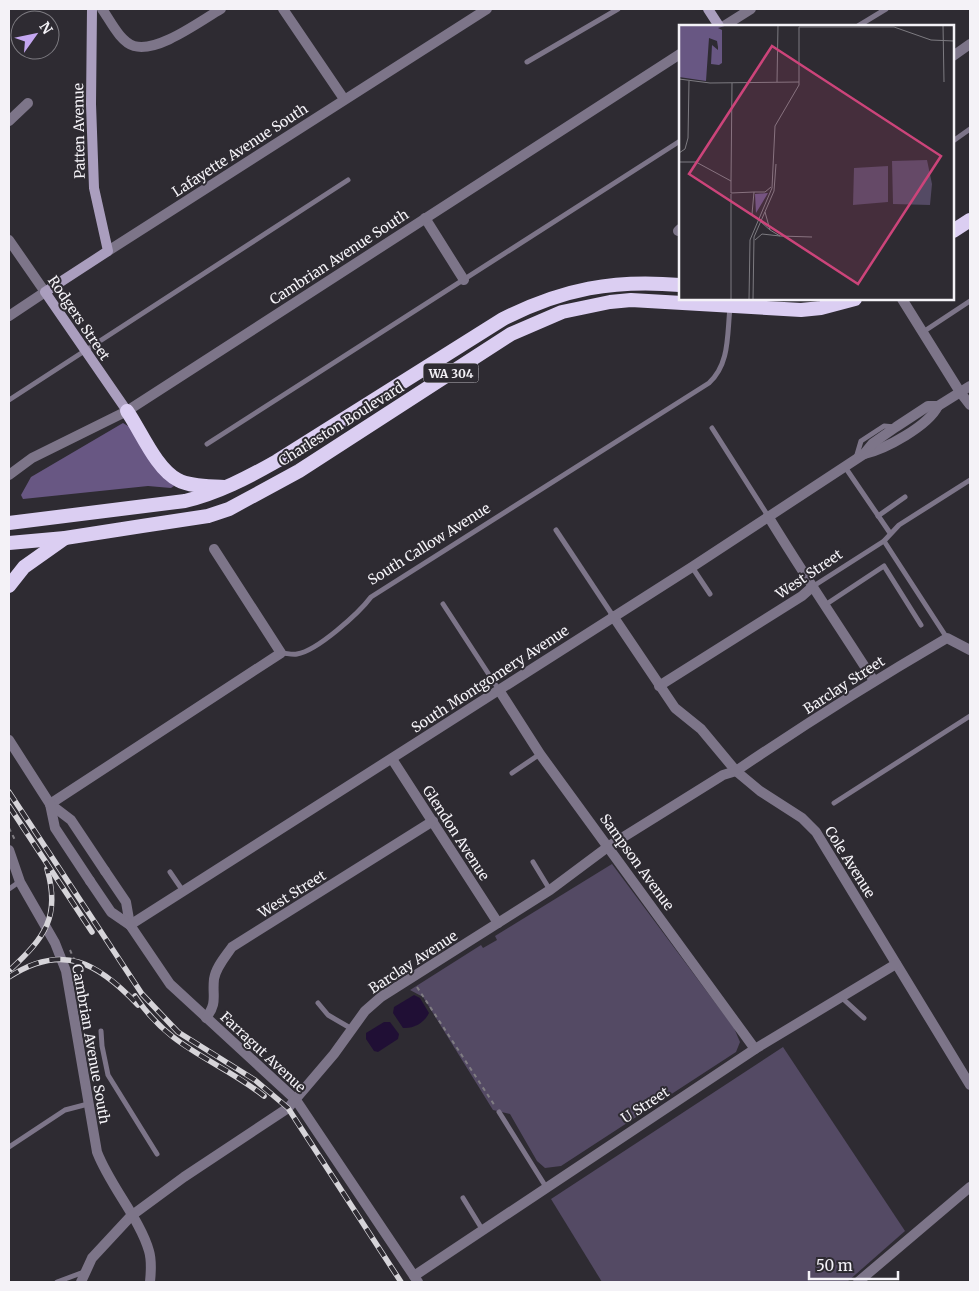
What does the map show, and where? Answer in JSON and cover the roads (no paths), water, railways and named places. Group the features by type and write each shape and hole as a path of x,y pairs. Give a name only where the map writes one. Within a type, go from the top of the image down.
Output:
{"highway":[{"path":"954,230 970,220"},
{"name":"Charleston Boulevard","path":"9,523 185,501 228,487 277,461 503,319 527,307 557,295 608,284 679,285"},
{"name":"Charleston Boulevard","path":"9,543 64,538 208,516 242,503 299,471 511,334 562,312 610,302 631,300 801,310 821,308 851,300"},
{"path":"127,411 166,472 178,481 190,484 228,487"},
{"path":"9,586 24,567 64,538"}],"main road":[{"name":"Patten Avenue","path":"92,9 91,104 94,188 108,251"},
{"path":"708,9 718,25"},
{"name":"Lafayette Avenue South","path":"45,292 108,251"},
{"name":"Rodgers Street","path":"45,292 127,411"}],"street":[{"path":"102,9 123,38 135,46 163,44 221,9"},
{"path":"283,9 344,99"},
{"name":"Lafayette Avenue South","path":"108,251 486,9"},
{"path":"726,25 751,9"},
{"path":"954,55 970,44"},
{"name":"Cambrian Avenue South","path":"9,475 32,458 127,411 679,55"},
{"path":"9,121 28,103"},
{"path":"426,218 464,280"},
{"name":"Rodgers Street","path":"9,240 45,292"},
{"name":"Lafayette Avenue South","path":"9,316 45,292"},
{"path":"903,300 970,405"},
{"name":"South Montgomery Avenue","path":"860,457 881,450 900,438 933,416 938,406 970,386"},
{"name":"South Montgomery Avenue","path":"130,925 846,467 860,457 873,442 928,406 938,406"},
{"path":"768,516 812,588 874,681"},
{"path":"50,804 280,652 214,549"},
{"name":"West Street","path":"659,686 812,588"},
{"name":"Cole Avenue","path":"613,616 675,708 702,729 736,770 760,791 802,818 816,832 896,964 966,1070 970,1085"},
{"path":"946,638 970,650"},
{"name":"Barclay Street","path":"736,770 874,681 946,638"},
{"name":"Sampson Avenue","path":"499,690 540,754 755,1048"},
{"name":"Farragut Avenue","path":"9,740 50,804 71,820 126,902 130,925"},
{"name":"Glendon Avenue","path":"392,759 498,923"},
{"name":"Barclay Avenue","path":"81,1282 92,1258 131,1216 288,1108 365,1011 381,997 550,890 609,846 723,775 736,770"},
{"name":"Farragut Avenue","path":"50,804 55,828 111,912 130,925 170,984 296,1100 416,1279"},
{"name":"West Street","path":"206,1018 214,1007 214,978 218,966 232,947 432,821"},
{"name":"Cambrian Avenue South","path":"9,850 20,882 62,960 94,1140 102,1164 149,1252 150,1282"},
{"name":"U Street","path":"416,1279 482,1229 755,1048 896,964"},
{"path":"858,1282 970,1187"}],"lane":[{"path":"527,62 618,9"},
{"path":"860,25 886,9"},
{"path":"954,139 970,129"},
{"path":"207,444 679,142"},
{"path":"9,400 348,180"},
{"path":"923,332 970,301"},
{"name":"South Callow Avenue","path":"280,652 297,654 312,648 362,609 371,597 710,383 721,369 726,350 730,307"},
{"path":"712,428 768,516"},
{"path":"846,467 890,533"},
{"name":"West Street","path":"812,588 884,541 890,533 970,480"},
{"path":"878,516 905,497"},
{"path":"556,530 613,616"},
{"path":"884,541 946,638"},
{"path":"825,605 884,566 921,625"},
{"path":"692,567 710,594"},
{"path":"443,604 499,690"},
{"path":"834,802 970,716"},
{"path":"512,772 540,754"},
{"path":"533,862 550,890"},
{"path":"170,872 183,891"},
{"path":"9,889 20,882"},
{"path":"841,997 864,1018"},
{"path":"318,1003 328,1015 352,1029"},
{"path":"101,1031 108,1075 157,1154"},
{"path":"9,1147 65,1110 88,1104"},
{"path":"498,1112 546,1187"},
{"path":"463,1198 482,1229"},
{"path":"57,1282 86,1271"}],"railway":[{"path":"9,792 142,994 178,1032 255,1080 288,1108 401,1282"},
{"path":"9,806 92,932"},
{"path":"11,969 33,947 47,925 52,901 47,869"},
{"path":"9,977 28,966 46,961 63,959 79,962 94,968 109,978 138,1005"},
{"path":"135,996 149,1014 179,1042 264,1096"}]}
